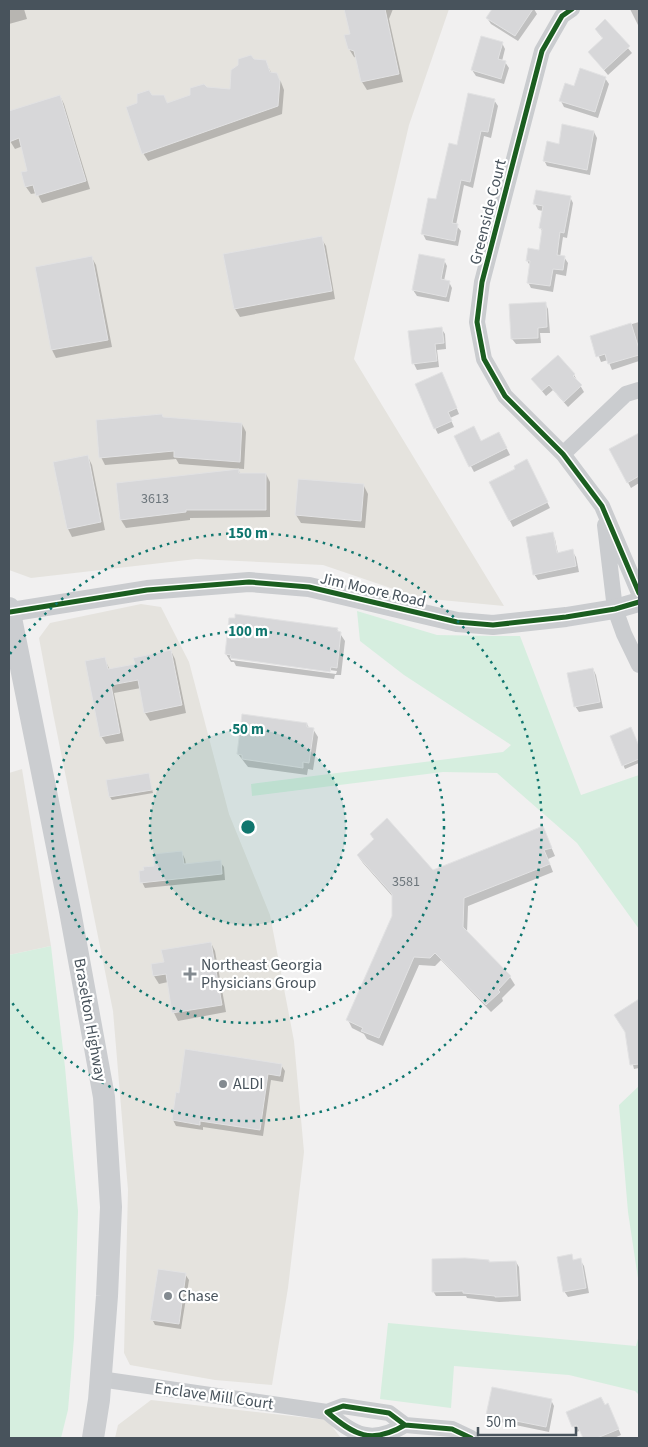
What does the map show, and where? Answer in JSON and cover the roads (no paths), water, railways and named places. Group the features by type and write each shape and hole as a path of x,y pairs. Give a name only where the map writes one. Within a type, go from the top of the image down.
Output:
{"main road":[{"name":"Braselton Highway","path":"9,610 68,901 104,1097 111,1207 107,1296 93,1438"}],"street":[{"name":"Greenside Court","path":"572,9 562,16 542,51 482,282 478,322 484,359 505,396 563,454 602,506 639,593"},
{"path":"563,454 626,394 639,390"},
{"name":"Greenside Court","path":"602,506 615,609 624,634 639,665"},
{"name":"Jim Moore Road","path":"9,610 147,590 249,582 309,587 457,622 493,625 566,617 615,609 639,602"},
{"name":"Enclave Mill Court","path":"100,1379 327,1412 343,1406 389,1413 405,1425 452,1429 472,1438"},
{"name":"Enclave Mill Court","path":"327,1412 346,1428 360,1435 374,1436 391,1433 405,1425"}],"place":[{"name":"Northeast Georgia Physicians Group","path":"190,974"},
{"name":"ALDI","path":"223,1084"},
{"name":"Chase","path":"168,1296"}]}
